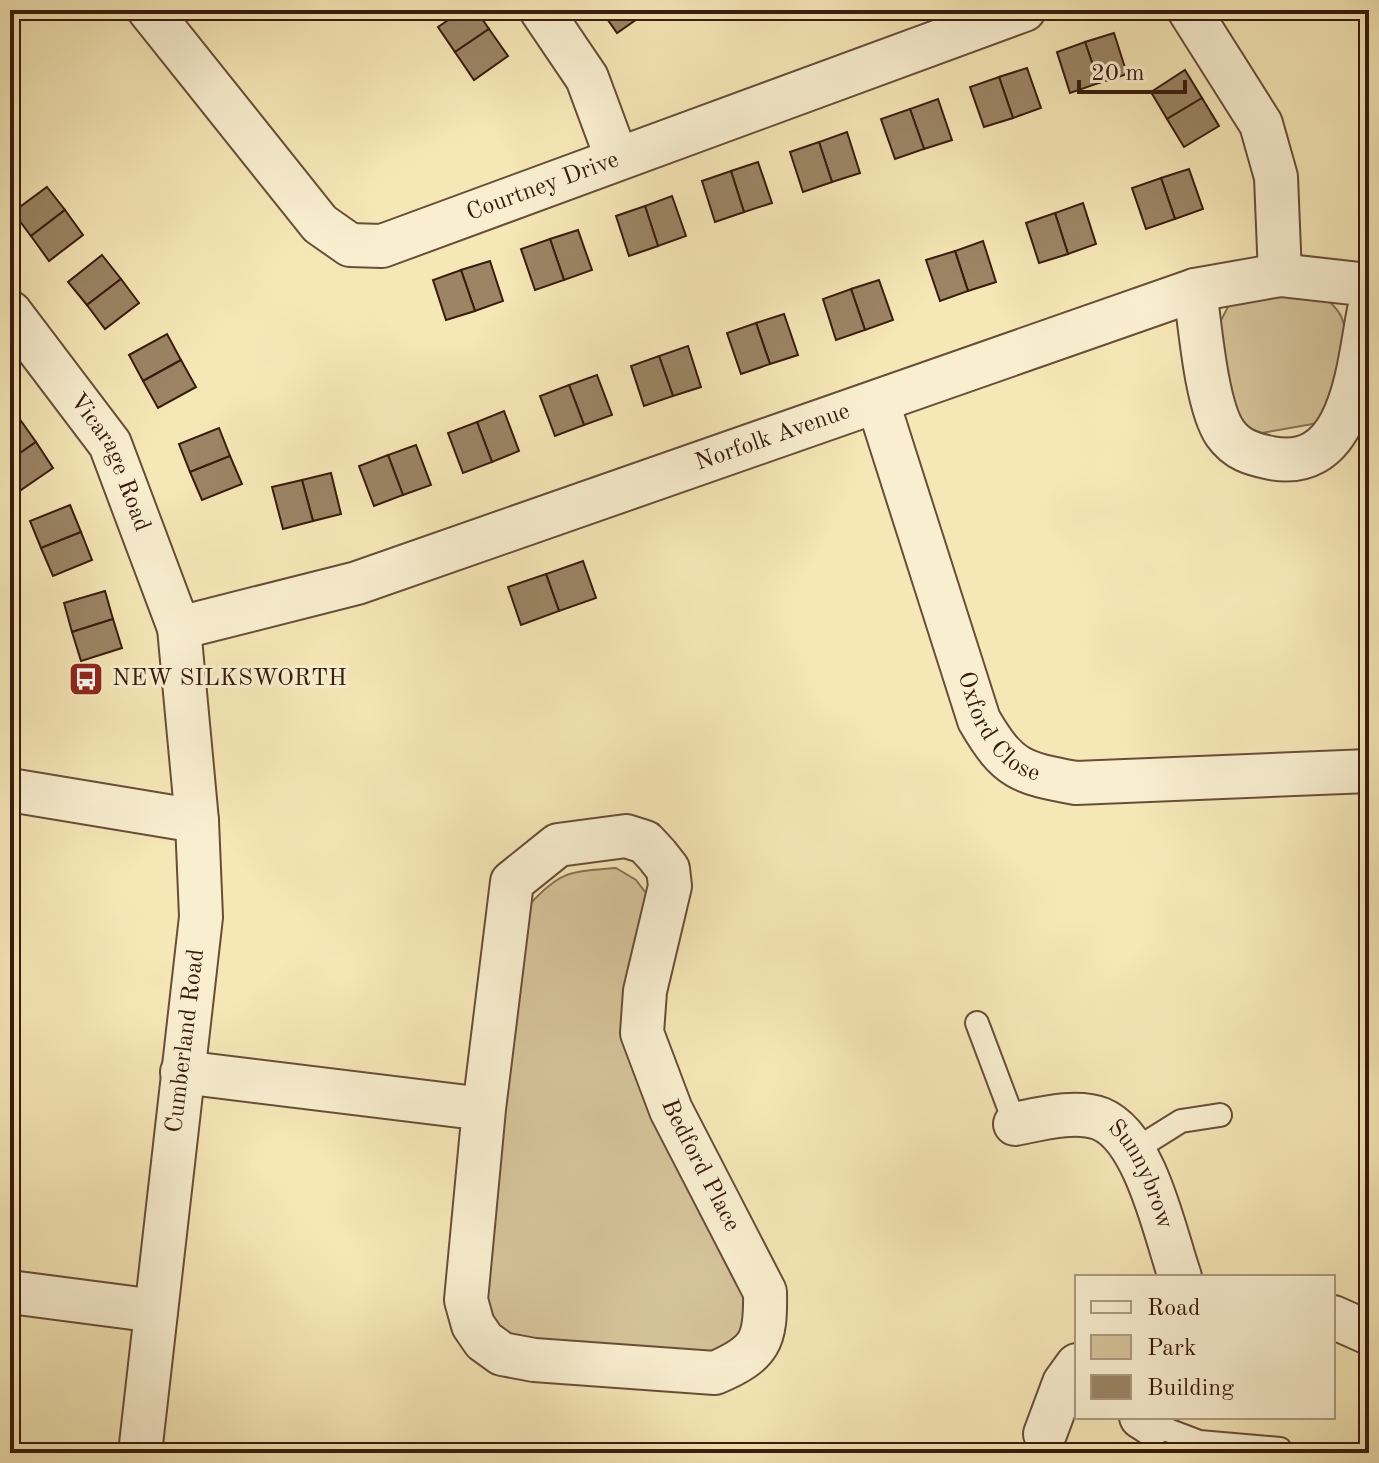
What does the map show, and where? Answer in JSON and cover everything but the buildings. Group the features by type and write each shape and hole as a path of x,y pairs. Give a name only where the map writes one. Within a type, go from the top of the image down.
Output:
{"street":[{"name":"Courtney Drive","path":"149,10 320,224 350,245 382,246 617,159 949,24 1024,10"},
{"path":"541,10 587,78 617,159"},
{"path":"1189,10 1261,124 1276,177 1280,275"},
{"name":"Norfolk Avenue","path":"179,628 357,583 1195,290 1280,275 1369,285"},
{"path":"1195,290 1210,390 1224,432 1245,453 1285,461 1312,454 1332,439 1350,408 1369,310"},
{"name":"Vicarage Road","path":"10,312 110,444 179,628"},
{"name":"Oxford Close","path":"878,403 979,720 998,753 1028,774 1076,783 1369,771"},
{"name":"Cumberland Road","path":"140,1453 201,917 197,821 179,628"},
{"path":"10,790 197,821"},
{"name":"Bedford Place","path":"626,836 645,842 668,869 670,886 645,991 642,1033 671,1110 765,1292 765,1323 760,1344 739,1362 715,1373 534,1360 502,1354 484,1341 473,1325 466,1300 484,1109 512,882 558,845 626,836"},
{"path":"182,1072 484,1109"},
{"name":"Sunnybrow","path":"1015,1124 1055,1116 1101,1119 1126,1138 1143,1169 1179,1275"},
{"path":"10,1292 156,1311"},
{"path":"1335,1318 1369,1333"},
{"path":"1045,1434 1075,1371"}],"lane":[{"path":"977,1023 1015,1124"},
{"path":"1133,1151 1181,1121 1220,1115"},
{"path":"1147,1420 1199,1442 1280,1449"}],"green space":[{"path":"1264,291 1327,299 1342,317 1345,335 1341,362 1318,423 1262,433 1241,426 1233,411 1217,328 1231,301"},
{"path":"616,868 636,880 652,901 633,983 749,1301 749,1323 724,1353 506,1340 484,1319 483,1295 528,906 549,885 567,875"}],"place":[{"name":"NEW SILKSWORTH","path":"86,679"}]}
